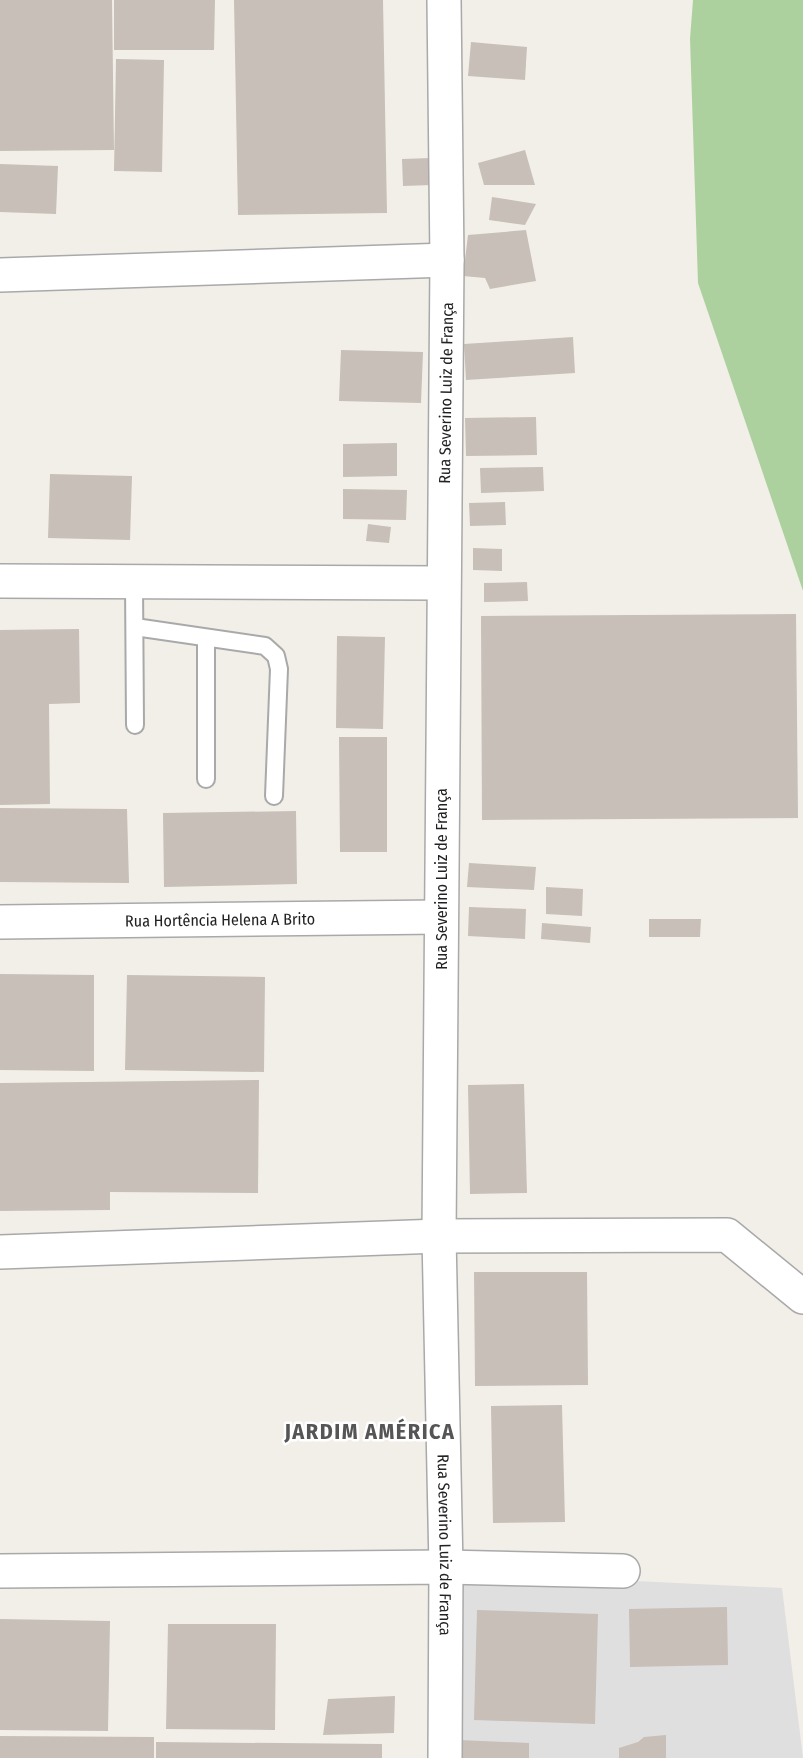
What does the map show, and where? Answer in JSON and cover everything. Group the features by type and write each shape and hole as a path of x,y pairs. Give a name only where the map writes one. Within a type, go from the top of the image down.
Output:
{"street":[{"name":"Rua Severino Luiz de França","path":"444,0 447,260 439,1236 446,1567 445,1758"},
{"path":"0,275 447,260"},
{"path":"0,581 443,583"},
{"name":"Rua Hortência Helena A Brito","path":"0,922 441,917"},
{"path":"0,1252 439,1236 727,1235 803,1297"},
{"path":"0,1571 446,1567 623,1570"}],"lane":[{"path":"134,582 135,725"},
{"path":"135,627 265,646 276,656 279,669 274,796"},
{"path":"206,638 206,779"}],"shaded area":[{"path":"452,1572 782,1588 803,1758 459,1758"}],"green space":[{"path":"693,0 803,0 803,591 698,283 690,39"}],"building":[{"path":"0,0 112,0 114,150 0,151"},
{"path":"114,0 215,0 214,50 114,50"},
{"path":"234,0 383,0 387,213 238,215"},
{"path":"471,42 527,47 525,80 468,76"},
{"path":"116,59 164,60 162,172 114,171"},
{"path":"525,150 535,185 484,185 478,163"},
{"path":"431,158 432,185 403,186 402,159"},
{"path":"0,164 58,166 56,214 0,212"},
{"path":"492,197 536,204 525,225 489,220"},
{"path":"526,230 536,281 490,289 485,278 463,276 468,235"},
{"path":"573,337 575,373 466,380 464,344"},
{"path":"341,350 423,352 421,403 339,401"},
{"path":"536,417 537,455 466,456 465,418"},
{"path":"397,443 397,476 343,477 343,444"},
{"path":"543,467 544,491 481,493 480,468"},
{"path":"50,474 132,476 130,540 48,538"},
{"path":"343,489 407,490 406,520 343,519"},
{"path":"505,502 506,525 470,526 469,503"},
{"path":"368,524 391,527 389,543 366,541"},
{"path":"473,548 502,549 502,571 473,570"},
{"path":"527,582 528,601 484,602 484,583"},
{"path":"796,614 798,818 482,820 481,616"},
{"path":"79,629 80,703 49,704 50,804 0,805 0,630"},
{"path":"337,636 385,637 383,729 336,728"},
{"path":"339,737 387,737 387,852 340,852"},
{"path":"0,808 127,809 129,883 0,882"},
{"path":"296,811 297,884 164,887 163,813"},
{"path":"469,863 536,867 534,890 467,887"},
{"path":"546,887 583,889 582,916 546,914"},
{"path":"469,907 526,909 525,939 468,936"},
{"path":"649,919 701,919 700,937 649,937"},
{"path":"542,923 591,927 590,943 541,939"},
{"path":"0,974 94,975 94,1071 0,1070"},
{"path":"127,975 265,977 264,1072 125,1070"},
{"path":"259,1080 258,1193 110,1192 110,1210 0,1211 0,1083"},
{"path":"524,1084 527,1193 470,1194 468,1085"},
{"path":"474,1272 587,1272 588,1385 475,1386"},
{"path":"562,1405 565,1522 493,1523 491,1406"},
{"path":"727,1607 728,1665 630,1667 629,1609"},
{"path":"477,1610 598,1614 595,1724 474,1720"},
{"path":"0,1619 110,1621 108,1731 0,1730"},
{"path":"168,1624 276,1624 275,1730 166,1729"},
{"path":"395,1696 394,1733 323,1735 328,1699"},
{"path":"666,1735 666,1758 619,1758 619,1748 638,1742 644,1737"},
{"path":"0,1736 154,1737 154,1758 0,1758"},
{"path":"459,1740 529,1743 529,1758 459,1758"},
{"path":"156,1742 382,1744 382,1758 156,1758"}],"district":[{"name":"JARDIM AMÉRICA","path":"370,1431"}]}
